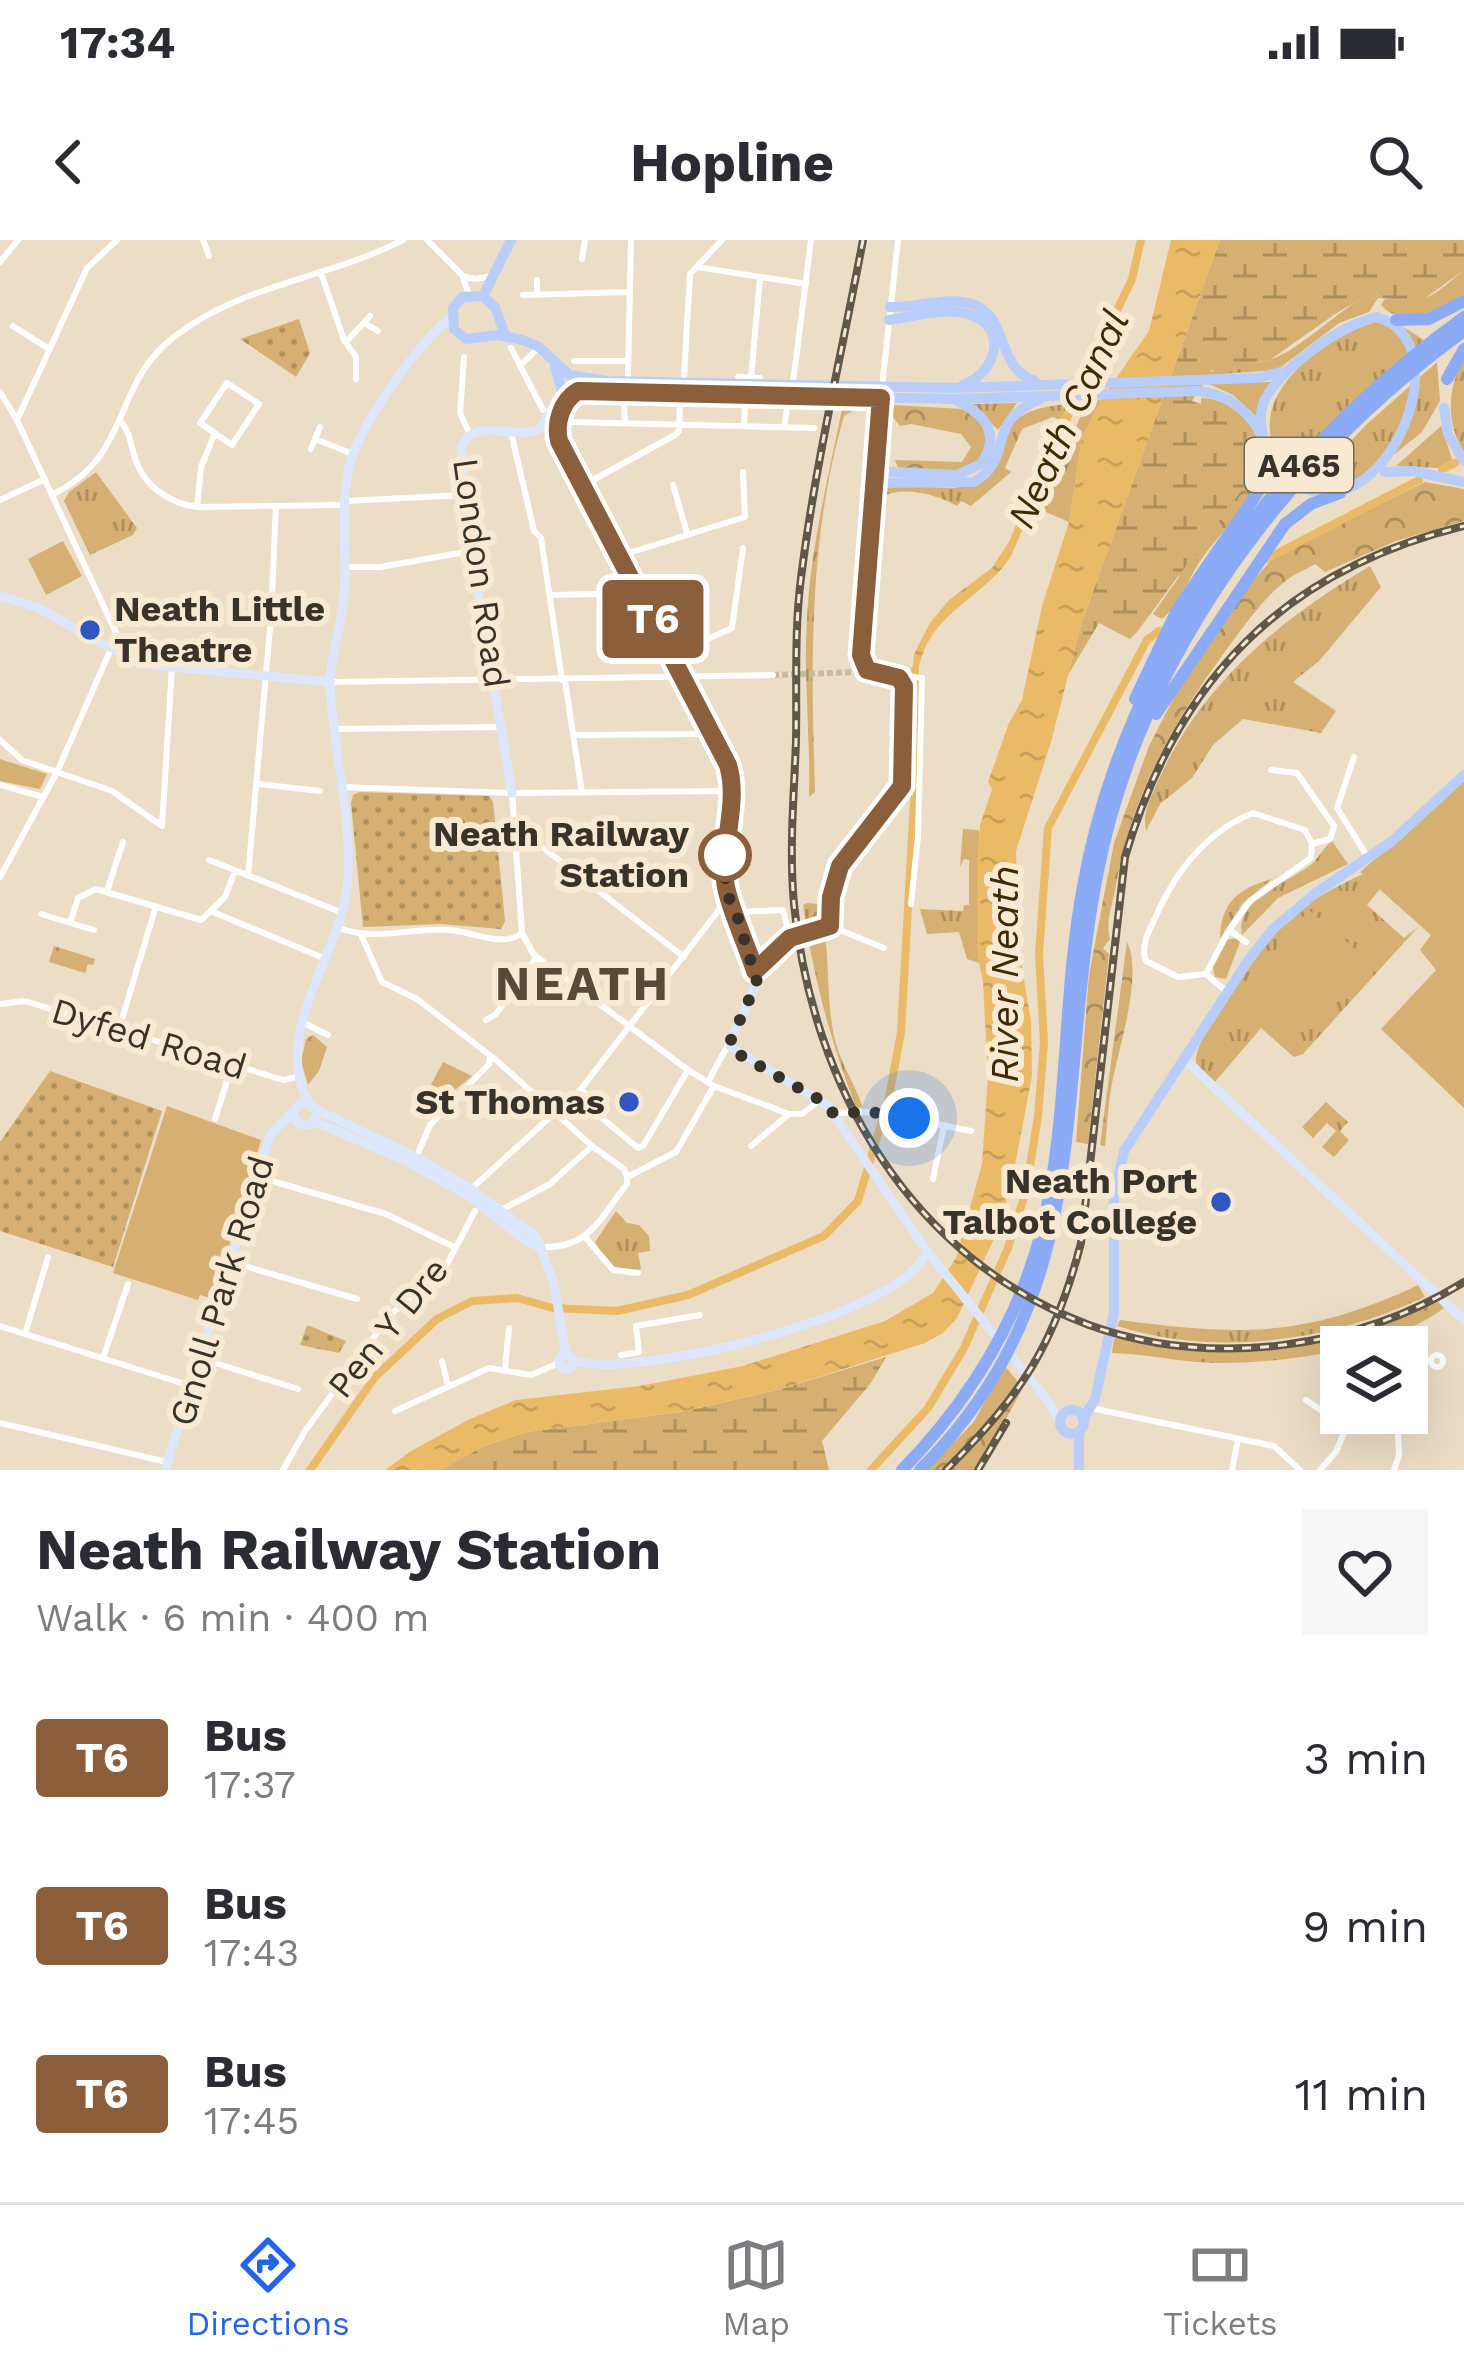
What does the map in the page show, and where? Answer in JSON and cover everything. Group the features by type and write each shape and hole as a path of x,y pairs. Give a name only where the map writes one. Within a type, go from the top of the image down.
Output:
{"highway":[{"path":"1396,320 1429,319 1464,301"},
{"name":"A465","path":"902,1470 951,1416 997,1347 1037,1246 1053,1163 1070,968 1083,883 1102,807 1134,734 1176,648 1252,521 1319,443 1394,371 1464,317"},
{"name":"A465","path":"1176,648 1292,490 1362,416 1464,331"},
{"path":"1447,379 1464,350"},
{"name":"A465","path":"1134,734 1131,709 1167,629 1260,489 1268,454"},
{"name":"A465","path":"920,1470 961,1424 998,1370 1045,1263 1065,1167 1083,962 1096,878 1134,734 1263,553 1301,510 1340,493"}],"main road":[{"path":"511,240 493,275 476,295 456,302 451,317 429,334 353,454 346,503 344,599 329,682 348,884 339,928 296,1053 298,1077 313,1121 404,1160 467,1195 529,1243 541,1247"},
{"path":"476,295 495,308 505,335"},
{"path":"889,313 980,313 998,328 1015,370 1028,379 1061,385"},
{"path":"953,393 982,377 994,355 992,337 980,313"},
{"path":"451,317 458,334"},
{"path":"1397,461 1364,484 1340,493 1302,488 1281,473 1268,454 1262,436 1264,400 1289,370 1353,322 1377,317 1396,320 1414,326 1436,348 1447,379 1445,424 1461,458"},
{"path":"488,336 497,320"},
{"path":"429,334 450,331 472,341 505,335 539,347 570,385"},
{"path":"570,385 1048,396 1257,378 1289,370"},
{"path":"469,433 531,434 540,429 570,385"},
{"path":"570,385 557,432 728,765 732,791 724,870 728,898 757,982 730,1042 735,1053 820,1100 833,1113 927,1251 1048,1401 1072,1422 1079,1470"},
{"path":"953,393 1061,385 1184,385 1224,396 1244,411 1262,436"},
{"path":"953,393 984,417 991,436 982,464 958,480"},
{"path":"874,477 974,482 998,457 1004,424 1014,412 1048,396"},
{"path":"1432,429 1445,398"},
{"name":"London Road","path":"469,433 461,448 463,495 512,794"},
{"path":"1380,473 1419,472 1464,482"},
{"path":"0,596 39,608 150,665 329,682"},
{"path":"1072,1422 1091,1408 1114,1312 1114,1198 1126,1148 1274,928 1313,895 1369,860 1464,775"},
{"path":"1184,1059 1464,1320"},
{"name":"Gnoll Park Road","path":"166,1466 270,1136 296,1108 302,1092"},
{"path":"298,1123 296,1108 312,1107 471,1189 536,1236 554,1284 566,1360 607,1367 632,1365 792,1328 885,1291 920,1267 927,1251"},
{"name":"Gnoll Park Road","path":"282,1124 313,1121"},
{"path":"920,1267 944,1269"},
{"path":"1072,1422 1096,1387"}],"street":[{"path":"0,262 18,240"},
{"path":"17,419 88,268 117,240"},
{"path":"203,240 209,256"},
{"path":"52,494 91,470 150,360 172,338 224,306 372,256 404,240"},
{"path":"427,240 476,295"},
{"path":"581,259 585,240"},
{"path":"628,375 631,240"},
{"path":"684,376 690,274 722,240"},
{"path":"784,427 811,240"},
{"path":"872,672 864,666 861,649 898,240"},
{"path":"697,267 806,284"},
{"path":"321,273 344,340 359,365 356,379"},
{"path":"462,274 475,279 493,275"},
{"path":"738,377 755,378 760,278"},
{"path":"537,280 537,294"},
{"path":"523,295 628,292"},
{"path":"344,340 355,337 368,320 378,332"},
{"path":"13,326 49,349"},
{"path":"520,366 539,347"},
{"path":"511,348 543,410"},
{"name":"London Road","path":"464,357 460,413 469,433"},
{"path":"574,361 628,361"},
{"path":"227,382 259,404 232,445 215,434 200,423 227,382"},
{"path":"0,392 17,419 117,635 57,772 0,877"},
{"path":"582,486 675,435 680,404"},
{"path":"624,405 625,422"},
{"path":"744,426 745,405"},
{"path":"119,420 127,428 136,464 154,488 176,502 197,507 463,495"},
{"path":"570,422 814,428"},
{"path":"311,449 320,427"},
{"path":"511,432 534,531 541,538 582,793"},
{"path":"197,507 202,466 215,434"},
{"path":"315,439 353,454"},
{"path":"619,556 746,517 743,472"},
{"path":"0,500 45,479"},
{"path":"673,485 687,533"},
{"path":"248,876 276,506"},
{"path":"673,655 732,628 743,548"},
{"path":"345,567 371,568 471,551"},
{"path":"550,596 598,594"},
{"path":"0,740 22,760 112,791 162,826 172,667"},
{"path":"858,672 922,678 918,836 911,904"},
{"path":"329,682 773,675"},
{"path":"830,926 831,897 840,866 902,786 904,686 899,678"},
{"path":"335,729 502,727"},
{"path":"573,735 713,734"},
{"path":"1354,757 1337,808 1369,860"},
{"path":"1270,770 1298,773 1334,826 1330,839 1312,844"},
{"path":"256,784 320,791"},
{"path":"0,785 43,797"},
{"path":"341,787 512,794 732,791"},
{"path":"512,794 523,933 536,958 711,1084 788,1114 802,1114 820,1100"},
{"path":"1206,974 1229,930 1260,893 1307,862 1312,844 1305,830 1253,813 1212,838 1174,877 1148,934 1143,957 1178,977 1206,974 1228,992"},
{"path":"516,827 684,957"},
{"path":"107,892 123,842"},
{"path":"209,860 343,913"},
{"path":"70,923 76,902 83,893 96,889 201,920 225,897 236,871"},
{"path":"471,1189 580,1089 728,898"},
{"path":"118,1030 156,906"},
{"path":"736,912 783,910 790,938"},
{"path":"213,912 326,959"},
{"path":"41,914 94,931"},
{"path":"755,971 790,938 830,926 884,948"},
{"path":"339,928 362,937 438,929 508,940 523,933"},
{"path":"1229,930 1246,942"},
{"path":"362,937 382,982 417,999 624,1169 627,1184 586,1237 541,1247"},
{"path":"485,1020 496,1014 536,958"},
{"name":"Dyfed Road","path":"0,1004 25,1001 283,1080 298,1077"},
{"path":"304,1023 328,1035"},
{"path":"627,1177 676,1151 730,1042"},
{"path":"419,1151 430,1125 490,1058"},
{"path":"215,1119 232,1065"},
{"path":"580,1089 596,1105 597,1114 638,1148 688,1070"},
{"path":"833,1113 876,1112 971,1130"},
{"path":"751,1146 788,1114"},
{"path":"933,1179 944,1125"},
{"path":"501,1210 550,1184 592,1146"},
{"path":"258,1177 386,1214 453,1246"},
{"name":"Pen Y Dre","path":"283,1470 305,1431 391,1315 444,1270 475,1211"},
{"path":"586,1237 613,1270 638,1273"},
{"path":"25,1334 47,1257"},
{"path":"231,1262 357,1299"},
{"path":"103,1358 128,1284"},
{"path":"621,1355 639,1352 635,1326 700,1316"},
{"path":"0,1326 193,1386"},
{"path":"505,1368 509,1328"},
{"path":"202,1359 298,1389"},
{"path":"395,1412 488,1368 531,1375 566,1360"},
{"path":"442,1361 448,1386"},
{"path":"1306,1400 1320,1410"},
{"path":"1091,1408 1274,1446 1300,1470"},
{"path":"0,1423 166,1466"},
{"path":"1320,1470 1336,1452 1343,1434"},
{"path":"1394,1470 1398,1434"},
{"path":"1232,1470 1238,1439"}],"green space":[{"path":"1220,240 1464,240 1464,270 1421,301 1378,298 1376,290 1270,360 1212,370 1192,401 1223,408 1239,419 1251,443 1256,471 1137,632 1130,639 1099,623 1068,675 1081,625"},
{"path":"1464,270 1464,295 1433,311 1400,316 1381,305 1385,299 1428,297"},
{"path":"1376,290 1378,298 1369,312 1339,323 1277,370 1208,375 1222,367 1284,354"},
{"path":"299,319 310,353 296,377 240,339"},
{"path":"1375,322 1405,328 1424,340 1347,407 1288,470 1273,446 1270,422 1276,400 1307,360"},
{"path":"1464,357 1464,452 1451,404"},
{"path":"1437,362 1440,401 1422,432 1365,478 1338,488 1310,484 1366,425"},
{"path":"1271,382 1257,417 1233,395 1209,384"},
{"path":"1201,398 1224,403 1243,417 1260,448 1261,466 1249,498 1162,619 1153,614 1179,577 1221,407 1201,405"},
{"path":"1101,400 1082,438 1069,522 1041,510 1087,401"},
{"path":"1017,403 998,430 972,404"},
{"path":"1071,404 1060,420 1053,417 1022,429 1005,468 1011,472 971,506 900,492 883,497 877,515 877,498 890,486 977,484 1002,437 1020,417"},
{"path":"894,405 962,409 983,422 986,443 979,461 959,471 898,468 895,460 962,462 971,447 961,434 900,426 892,416"},
{"path":"842,409 853,411 844,416 832,463 814,603 815,792 809,797 809,593 820,514"},
{"path":"1441,426 1453,462 1438,468 1396,466"},
{"path":"96,472 137,528 133,535 90,555 64,501"},
{"path":"1425,482 1464,489 1464,521 1396,541 1325,572 1315,564 1287,580 1237,635 1156,763 1132,822 1109,918 1088,1144 1076,1142 1089,975 1114,843 1149,746 1181,684 1243,592 1274,557"},
{"path":"63,541 82,576 46,595 28,559"},
{"path":"1370,566 1381,587 1320,660 1293,682 1336,711 1321,733 1243,719 1213,745 1192,778 1160,804 1146,831 1146,811 1159,779 1198,712 1222,683 1276,631"},
{"path":"0,759 47,774 40,789 0,781"},
{"path":"1464,781 1464,1108 1381,1029 1436,970 1420,950 1431,935 1360,872"},
{"path":"359,792 489,796 505,921 501,929 440,924 363,927 351,803"},
{"path":"963,829 979,830 979,963 967,959 959,932 927,934 920,909 963,911 969,905 969,860 964,859 960,867"},
{"path":"1332,841 1348,864 1278,898 1242,935 1242,922 1255,901 1313,863"},
{"path":"1363,874 1380,889 1367,905 1404,938 1419,926 1303,1054 1294,1057 1261,1028 1215,1082 1196,1063 1198,1049 1233,988 1289,919"},
{"path":"1272,879 1242,904 1220,939 1224,916 1234,898"},
{"path":"819,904 835,1039 863,1108 856,1107 824,1008 807,931 803,905"},
{"path":"1309,910 1356,950 1285,1034 1238,994"},
{"path":"1227,940 1240,942 1226,979 1215,977 1212,964"},
{"path":"1127,942 1131,993 1111,1089 1105,1146 1100,1145"},
{"path":"54,946 95,959 93,965 88,964 85,973 49,962"},
{"path":"313,1035 327,1047 308,1085 301,1061 306,1039"},
{"path":"443,1062 472,1076 436,1105 424,1098"},
{"path":"50,1071 162,1111 113,1267 0,1231 0,1142"},
{"path":"1326,1102 1348,1122 1340,1131 1349,1140 1334,1157 1322,1147 1336,1131 1327,1123 1313,1138 1302,1127"},
{"path":"167,1106 261,1140 213,1299 200,1295 198,1300 113,1273"},
{"path":"616,1211 649,1236 650,1251 638,1253 641,1269 613,1265 595,1242"},
{"path":"1418,1285 1425,1297 1351,1325 1320,1326 1320,1332 1273,1340 1194,1341 1117,1326 1120,1320 1201,1329 1272,1328 1306,1324"},
{"path":"1437,1300 1444,1308 1412,1326 1373,1326"},
{"path":"307,1325 346,1341 339,1353 300,1345"},
{"path":"1120,1336 1204,1349 1320,1341 1320,1354 1214,1363 1112,1353 1114,1339"},
{"path":"886,1357 871,1383 822,1441 829,1470 440,1470 484,1446 527,1432 681,1412 781,1389"},
{"path":"1005,1366 1023,1388 978,1470 926,1470 973,1423"}],"water":[{"name":"River Neath","path":"1171,240 1220,240 1081,625 1016,851 1018,944 1031,1021 1032,1076 1010,1191 957,1318 925,1343 781,1389 680,1412 527,1432 484,1446 440,1470 385,1470 470,1419 516,1400 640,1386 743,1366 885,1321 933,1293 956,1258 982,1164 988,1077 977,952 977,861 980,825 992,789 988,782 1022,700 1042,606 1069,522 1082,438 1101,400 1149,331"},
{"path":"1078,403 1011,556 943,622 923,654 918,674 912,673 914,654 930,623 949,600 992,568 1010,540 1055,424 1071,404"}],"waterway":[{"name":"Neath Canal","path":"1069,410 1132,279 1141,240"},
{"path":"1442,469 1455,463"},
{"path":"1266,559 1419,480"},
{"name":"River Neath","path":"871,1470 928,1408 964,1348 1008,1248 1026,1191 1038,1116 1044,1042 1039,954 1048,828 1147,640 1159,631"},
{"name":"Neath Canal","path":"310,1470 375,1377 437,1319 472,1301 517,1298 553,1308 617,1311 688,1295 824,1236 858,1201 889,1097 901,1032 914,801 915,670"}],"tunnel":[{"path":"773,675 858,672"}],"railway":[{"path":"863,240 801,578 792,822 794,904 805,972 823,1038 848,1100 882,1158 922,1211 970,1257 1026,1295 1089,1325 1136,1339 1233,1348 1330,1337 1422,1305 1464,1282"},
{"path":"946,1470 1015,1393 1046,1341 1071,1280 1081,1243 1125,857 1174,737 1207,686 1246,642 1290,604 1342,572 1399,546 1464,526"},
{"path":"978,1470 1006,1423"}],"bus line":[{"name":"T6","path":"578,391 881,398 861,655 867,670 899,678 904,686 902,786 840,866 831,897 830,926 790,938 755,971 725,890 733,780 728,765 559,441 557,425 566,402 578,391"}],"place":[{"name":"Neath Little Theatre","path":"90,630"},
{"name":"Neath Railway Station","path":"725,855"},
{"name":"St Thomas","path":"629,1102"},
{"name":"Neath Port Talbot College","path":"1221,1202"}],"district":[{"name":"NEATH","path":"583,983"}],"route":[{"path":"725,855 726,845 725,890 757,982 730,1042 733,1051 820,1100 833,1113 909,1118"}]}
